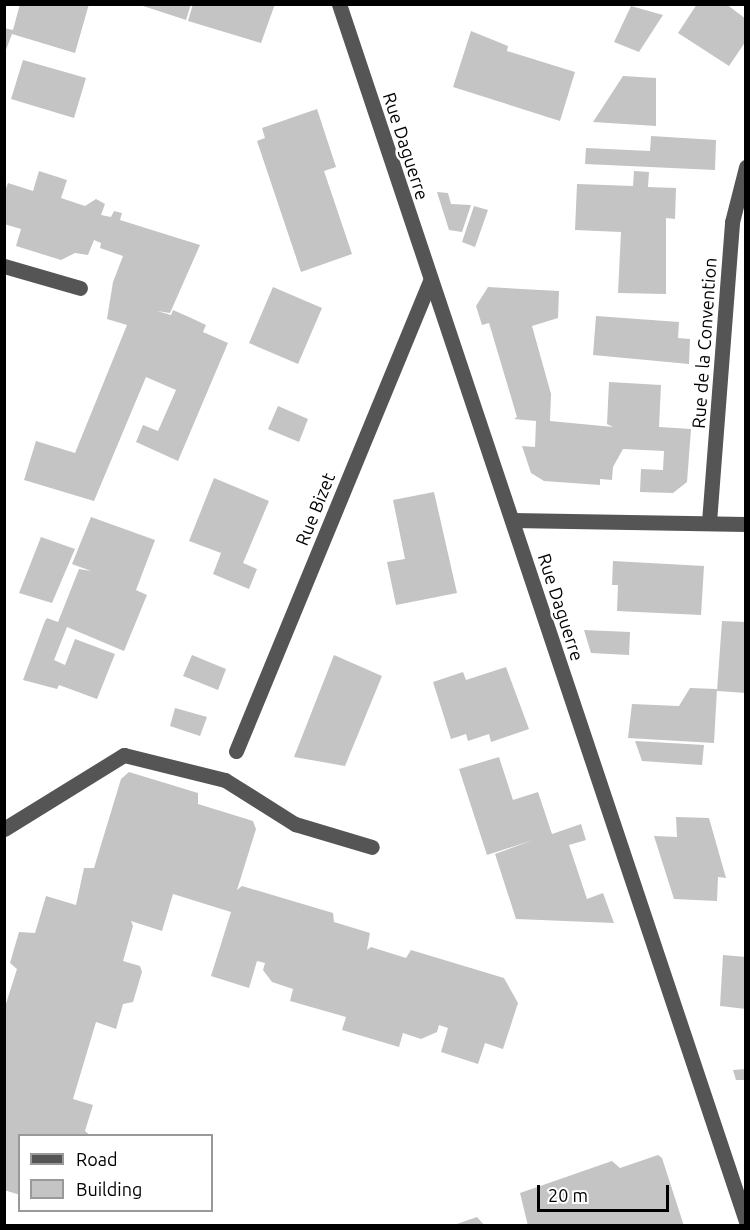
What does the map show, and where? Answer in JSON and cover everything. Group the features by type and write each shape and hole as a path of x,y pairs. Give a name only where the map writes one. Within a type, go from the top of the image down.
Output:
{"street":[{"name":"Rue Daguerre","path":"339,4 746,1221"},
{"name":"Rue de la Convention","path":"709,522 732,222 746,167"},
{"path":"4,266 80,288"},
{"name":"Rue Bizet","path":"236,751 430,281"},
{"path":"512,520 746,524"},
{"path":"4,829 124,755 225,780 295,824 372,847"}],"building":[{"path":"20,4 89,4 75,53 12,34 4,55 4,28 13,30"},
{"path":"137,4 191,4 186,20"},
{"path":"193,4 275,4 261,43 188,21"},
{"path":"697,4 726,4 746,19 746,41 729,66 678,33"},
{"path":"631,6 663,15 639,52 614,42"},
{"path":"471,31 508,46 507,51 575,72 560,121 453,87"},
{"path":"23,60 86,78 74,118 11,99"},
{"path":"623,76 656,78 656,126 593,122"},
{"path":"317,109 336,167 324,171 352,254 301,272 257,141 265,138 262,128"},
{"path":"651,136 716,140 715,170 585,164 586,148 650,151"},
{"path":"39,171 67,180 61,198 85,206 96,199 105,204 101,215 111,217 114,211 122,213 120,220 200,245 170,313 157,311 171,315 173,310 189,317 206,325 203,332 228,343 178,461 136,442 143,425 158,431 176,390 146,377 94,501 24,480 36,441 75,453 127,325 107,319 113,282 123,256 100,248 101,243 94,240 88,255 75,253 61,260 16,246 21,229 4,224 4,194 8,183 33,191"},
{"path":"634,171 649,172 648,187 676,188 675,219 666,218 666,294 618,293 621,232 575,230 577,184 633,186"},
{"path":"437,192 448,193 451,204 471,205 462,232 449,230"},
{"path":"474,206 488,210 475,247 462,242"},
{"path":"273,287 322,308 298,364 249,343"},
{"path":"488,287 559,291 558,318 532,326 551,394 550,421 613,427 607,424 609,382 661,385 659,427 691,429 687,482 673,493 640,492 641,469 663,470 664,451 623,449 613,467 612,480 600,479 600,485 544,481 531,473 522,446 535,447 536,421 514,419 517,417 489,323 482,325 476,306"},
{"path":"596,316 679,322 678,338 690,339 689,364 593,355"},
{"path":"278,406 308,419 299,442 268,429"},
{"path":"214,478 269,501 243,563 257,569 249,589 213,574 221,553 189,541"},
{"path":"434,492 457,593 396,605 387,562 405,559 393,500"},
{"path":"91,517 155,540 136,590 147,595 124,651 67,627 54,660 65,665 75,639 115,654 97,699 59,685 57,689 23,680 45,621 47,618 58,622 79,569 91,571 72,564"},
{"path":"41,537 75,549 52,603 19,593"},
{"path":"613,561 704,566 701,615 617,611 618,585 612,585"},
{"path":"722,621 746,622 746,693 717,691"},
{"path":"584,630 630,632 629,655 591,653"},
{"path":"192,655 226,669 218,690 183,676"},
{"path":"334,655 382,676 345,766 294,757"},
{"path":"506,667 529,729 491,742 489,734 468,741 466,734 451,739 433,682 463,672 466,680"},
{"path":"690,688 717,689 714,743 628,738 632,704 679,706"},
{"path":"175,708 207,717 200,736 170,726"},
{"path":"635,741 704,745 702,765 642,761"},
{"path":"499,757 513,800 538,792 552,834 581,824 586,840 569,845 587,899 603,893 614,923 516,919 495,854 533,840 487,855 459,769"},
{"path":"129,772 198,793 198,804 253,821 256,829 237,890 242,886 333,913 334,922 370,933 367,950 371,947 406,958 411,950 504,978 518,1003 503,1049 485,1043 478,1064 441,1052 448,1028 439,1025 437,1032 421,1039 403,1033 399,1047 342,1030 346,1017 290,1001 293,989 272,982 263,970 265,963 257,961 249,988 211,976 231,912 173,894 162,931 131,921 133,926 123,961 140,966 142,972 133,1002 123,1004 116,1029 96,1022 73,1099 93,1105 85,1131 89,1134 18,1134 18,1194 4,1190 4,1010 17,969 10,963 19,932 35,933 46,896 76,905 84,868 94,868 121,779"},
{"path":"676,817 709,818 726,878 718,877 717,901 674,899 654,836 677,837"},
{"path":"723,955 746,957 746,1009 720,1006"},
{"path":"746,1069 746,1080 736,1080 733,1070"},
{"path":"658,1155 662,1158 684,1226 528,1226 520,1193 612,1161 620,1168"},
{"path":"477,1217 485,1226 454,1226 454,1225"}]}
